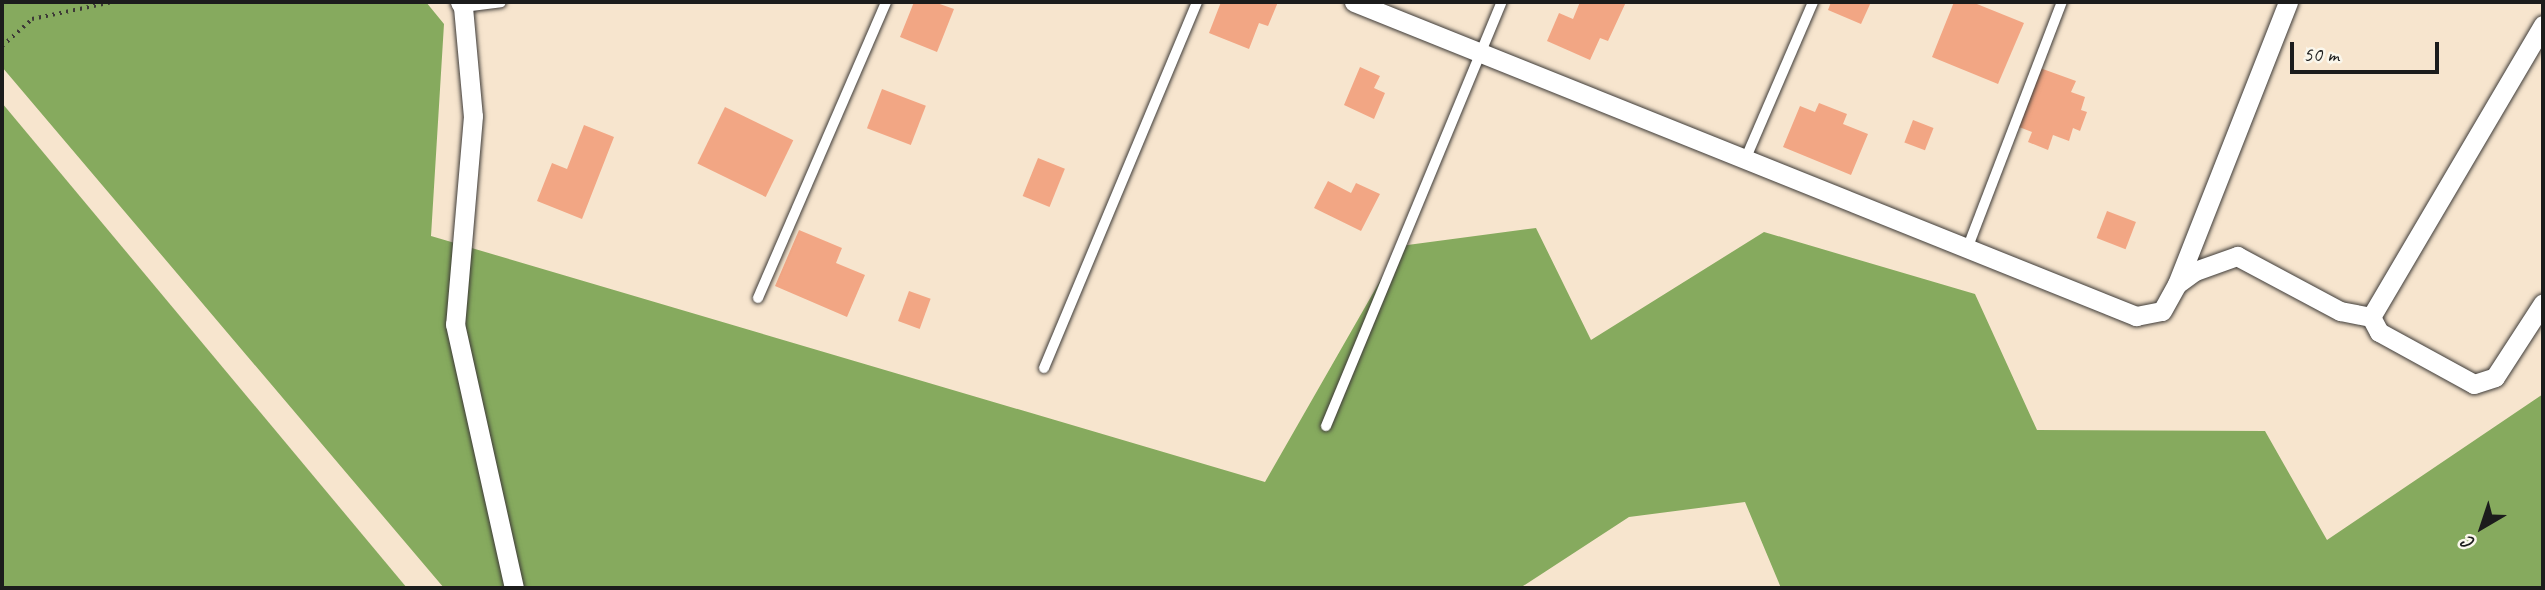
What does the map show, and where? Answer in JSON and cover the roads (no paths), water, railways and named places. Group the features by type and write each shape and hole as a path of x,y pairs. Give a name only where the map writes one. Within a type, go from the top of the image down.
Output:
{"street":[{"path":"1354,2 2136,316 2162,311 2177,284 2288,2"},
{"path":"462,5 473,117 455,324 514,588"},
{"path":"2371,317 2543,25"},
{"path":"2177,284 2195,271 2237,256 2340,311 2371,317"},
{"path":"2371,317 2379,332 2474,384 2495,377 2543,303"}],"lane":[{"path":"462,5 501,2"},
{"path":"758,298 886,2"},
{"path":"1044,368 1197,2"},
{"path":"1326,426 1502,2"},
{"path":"1745,160 1813,2"},
{"path":"1966,250 2063,2"}]}
